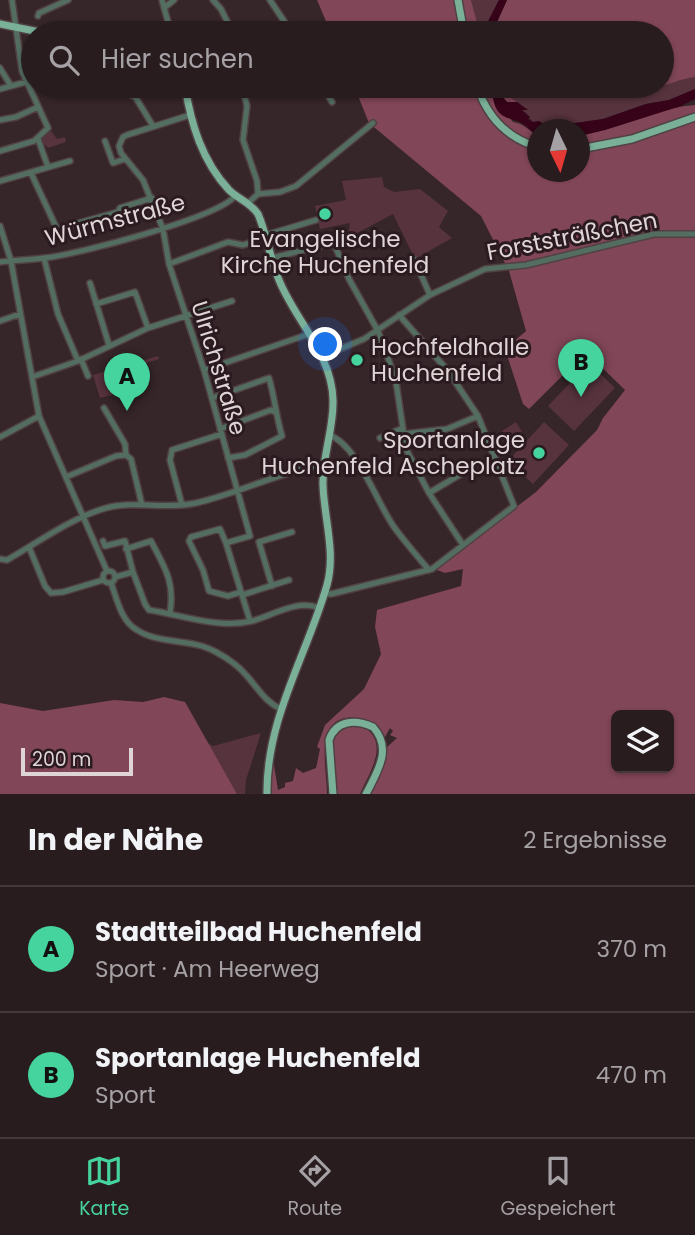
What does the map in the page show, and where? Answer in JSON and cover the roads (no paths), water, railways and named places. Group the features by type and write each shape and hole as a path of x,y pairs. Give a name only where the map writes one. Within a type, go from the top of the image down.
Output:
{"main road":[{"path":"458,0 462,21"},
{"path":"0,24 21,29"},
{"path":"187,98 203,151 226,187 258,214 287,296 328,374 333,400 324,464 324,504 331,566 325,593 281,709 267,775 267,794"},
{"path":"481,98 498,124 527,143"},
{"path":"590,147 632,139 695,117"},
{"path":"333,794 329,740 339,726 352,722 373,727 383,746 380,765 366,794"}],"street":[{"path":"12,0 21,62"},
{"path":"38,16 39,13 68,0"},
{"path":"162,0 168,21"},
{"path":"164,8 174,0"},
{"path":"213,0 227,21"},
{"path":"270,0 284,21"},
{"path":"0,68 11,86"},
{"path":"0,89 21,83"},
{"path":"0,151 38,139 47,131 48,126 34,98"},
{"path":"135,98 153,126"},
{"path":"245,98 247,106 243,140 257,181 258,194"},
{"path":"330,98 332,102"},
{"path":"0,121 20,116 38,107"},
{"path":"125,159 119,146 123,137 190,115"},
{"path":"248,203 258,194 280,192 296,186 373,123"},
{"path":"38,139 48,167"},
{"name":"Ulrichstraße","path":"106,141 113,163 125,159 143,180 152,198 250,536"},
{"path":"0,181 70,162"},
{"path":"31,173 57,229 118,212 120,208 152,198"},
{"name":"Würmstraße","path":"0,262 44,258 163,229 235,196"},
{"path":"169,264 228,242 235,241 243,245 316,220"},
{"path":"0,226 11,261 40,416 107,571 113,573 121,612 136,630 161,638 195,643 232,661 265,699 281,709"},
{"name":"Forststräßchen","path":"321,357 379,331 430,295 485,269 526,265 654,234 695,234"},
{"path":"272,258 324,245 335,246 349,279 379,331 396,382 406,449 429,493 463,545"},
{"path":"44,258 58,314 88,376"},
{"path":"414,259 430,295"},
{"path":"90,283 109,345"},
{"path":"96,304 135,292 148,328"},
{"path":"32,377 80,360 148,328 232,301"},
{"path":"0,321 20,314"},
{"path":"325,593 331,594 429,570 514,506 478,416 448,371 399,315"},
{"path":"204,370 309,334"},
{"path":"212,398 270,378 282,436 245,455 228,458"},
{"path":"104,408 125,444 126,455"},
{"path":"182,505 170,460 172,450 271,410 275,412"},
{"path":"0,437 40,416"},
{"path":"380,438 403,431 447,429 478,416"},
{"path":"329,435 338,439 352,453 393,526 429,570"},
{"path":"66,477 116,456 126,455 131,459 142,505"},
{"path":"1,560 106,508 182,505 324,464"},
{"path":"429,493 461,474"},
{"path":"250,621 241,593 226,543 219,529 191,537 189,541 203,570 209,591 228,596 241,593 272,586 289,580"},
{"path":"226,543 250,536 254,543 292,532"},
{"path":"105,546 125,541 146,608 225,624 250,621 301,605 319,608"},
{"path":"126,548 151,541 173,590 170,613"},
{"path":"259,542 272,586"},
{"path":"29,547 45,586 51,593 63,592 103,579 106,582 134,572"},
{"path":"103,579 107,571"}],"place":[{"name":"Evangelische Kirche Huchenfeld","path":"325,214"},
{"name":"Hochfeldhalle Huchenfeld","path":"357,360"},
{"name":"Sportanlage Huchenfeld","path":"581,397"},
{"name":"Stadtteilbad Huchenfeld","path":"127,411"},
{"name":"Sportanlage Huchenfeld Ascheplatz","path":"539,453"}]}
